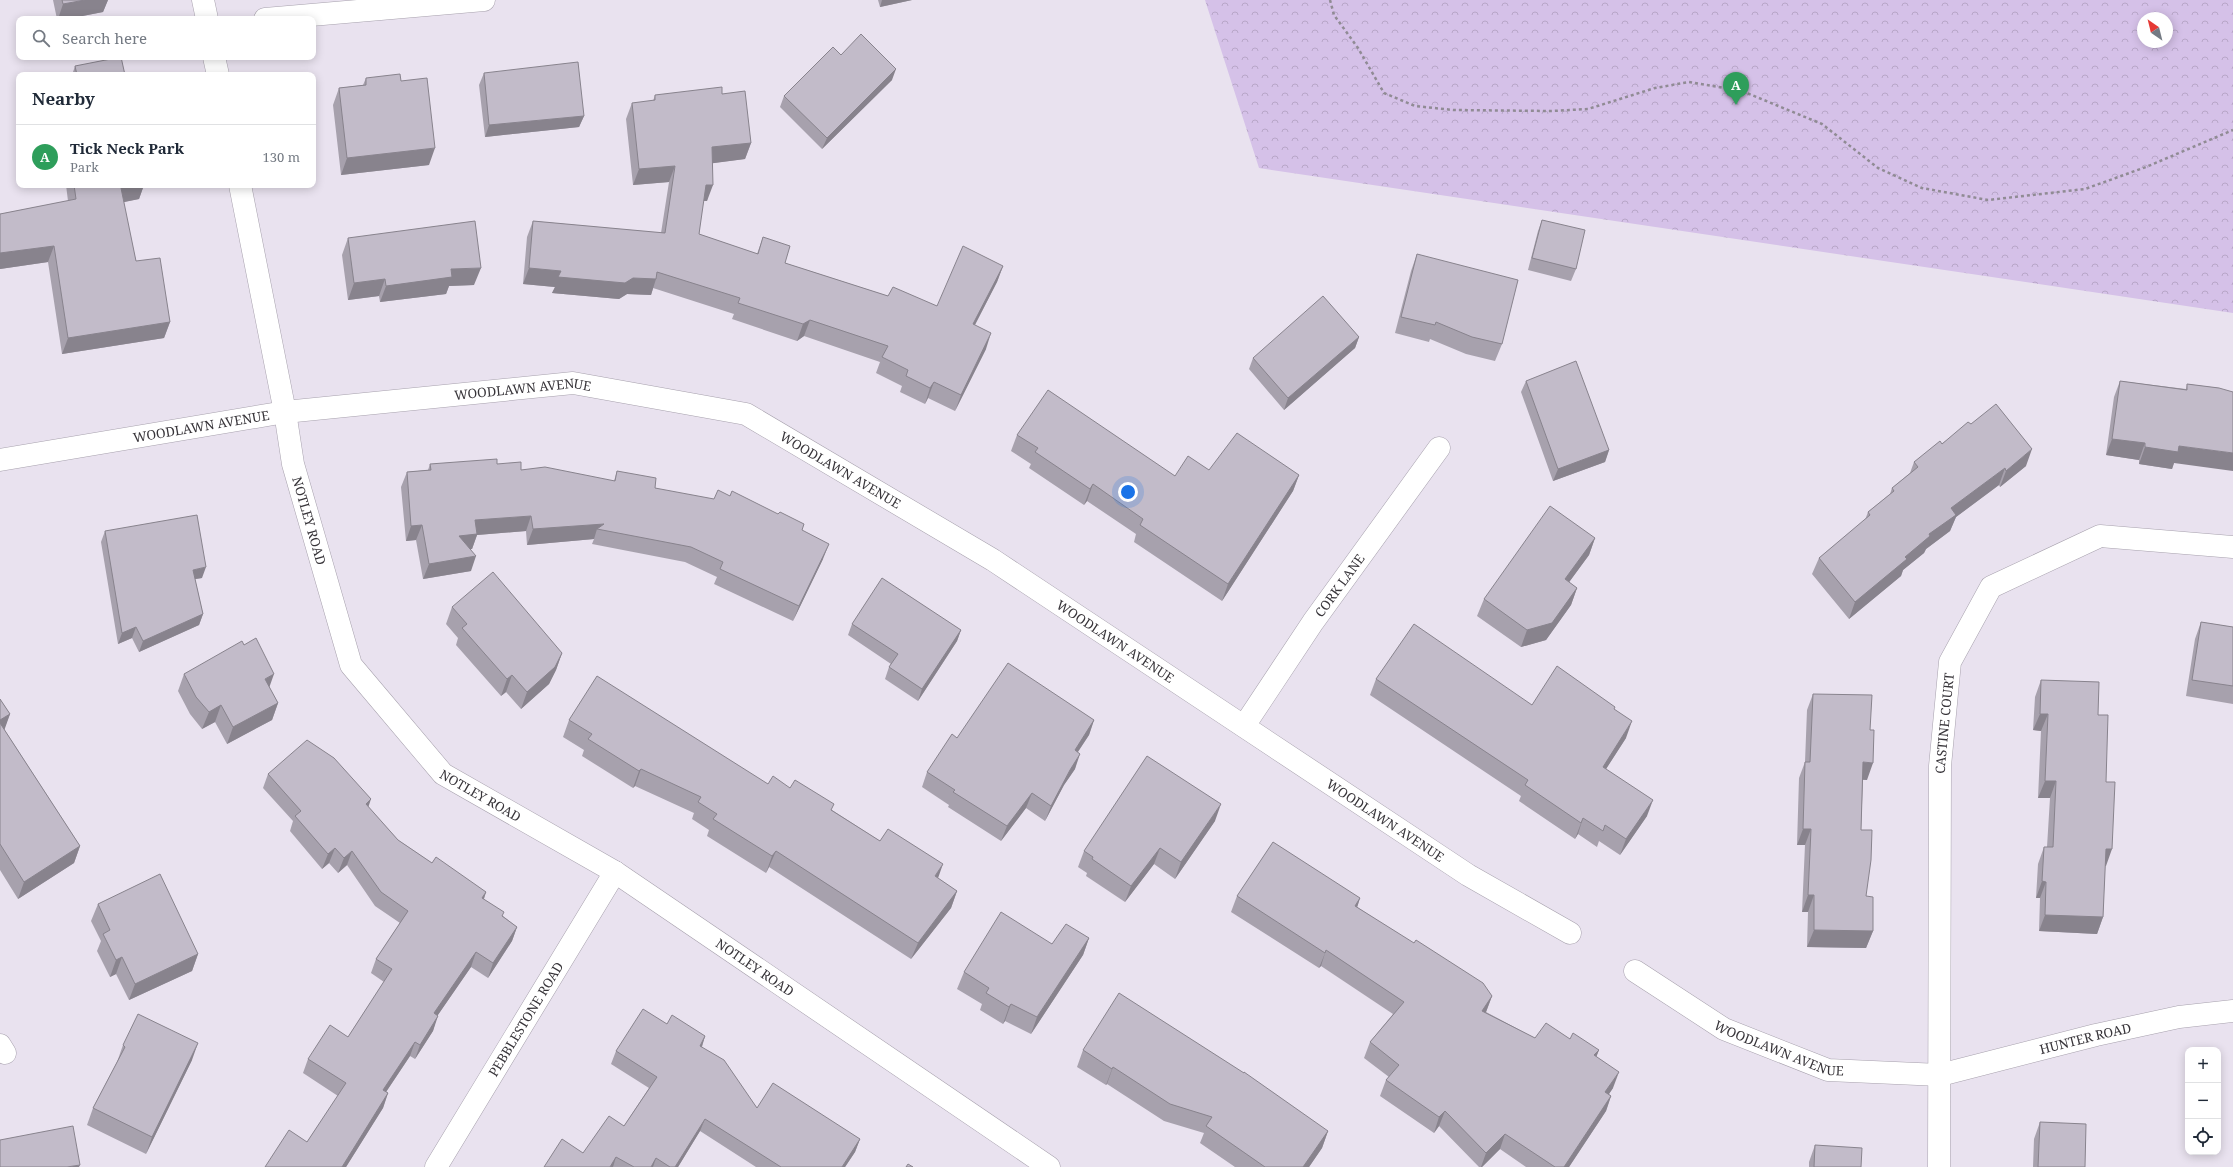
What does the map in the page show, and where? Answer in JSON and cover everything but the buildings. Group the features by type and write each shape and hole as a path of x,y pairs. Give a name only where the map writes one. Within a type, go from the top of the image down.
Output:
{"street":[{"path":"204,0 207,16"},
{"path":"300,16 484,0"},
{"path":"215,60 217,72"},
{"name":"NOTLEY ROAD","path":"241,188 285,412 293,464 351,665 443,774 615,872 1049,1167"},
{"name":"WOODLAWN AVENUE","path":"0,460 285,412 573,383 746,414 994,560 1468,875 1570,933"},
{"name":"CORK LANE","path":"1244,726 1313,622 1439,448"},
{"name":"CASTINE COURT","path":"1939,1167 1940,766 1950,662 1991,587 2100,536 2233,547"},
{"name":"PEBBLESTONE ROAD","path":"436,1167 615,872"},
{"name":"WOODLAWN AVENUE","path":"1635,971 1724,1029 1828,1070 1940,1075"},
{"name":"HUNTER ROAD","path":"1940,1075 2096,1035 2179,1017 2233,1011"}],"path":[{"path":"1330,0 1334,15 1358,48 1384,93 1415,106 1453,110 1551,111 1588,109 1655,88 1689,82 1742,91 1822,124 1878,168 1922,188 1988,200 2086,189 2146,167 2233,130"}],"green space":[{"path":"1205,0 2233,0 2233,313 1259,168"}],"place":[{"name":"Tick Neck Park","path":"1736,105"}]}
